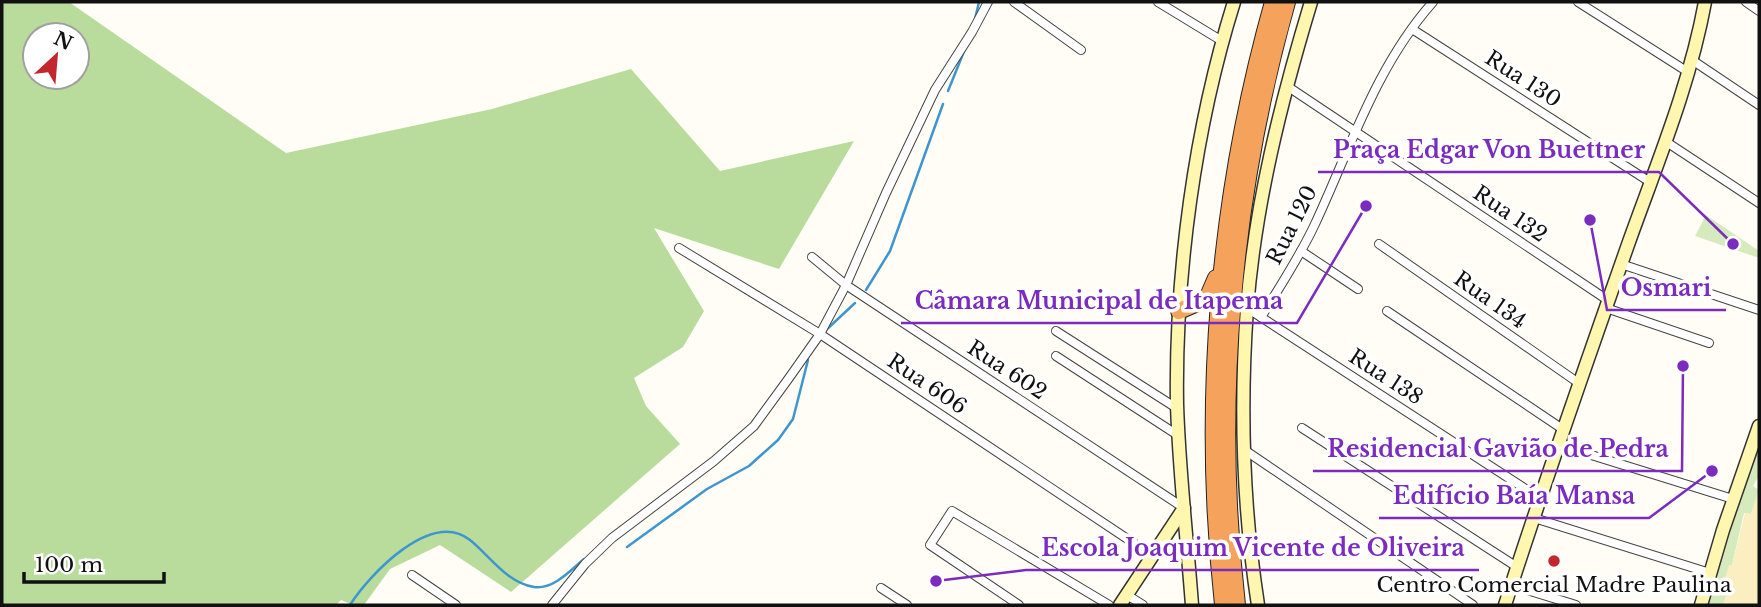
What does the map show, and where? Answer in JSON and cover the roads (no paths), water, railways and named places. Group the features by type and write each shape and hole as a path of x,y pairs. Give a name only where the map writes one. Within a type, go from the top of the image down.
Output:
{"highway":[{"path":"1223,605 1219,568 1214,419 1215,358 1222,262 1244,118 1273,2"},
{"path":"1237,605 1231,519 1228,384 1233,298 1253,140 1287,2"},
{"path":"1179,312 1207,299 1222,262"},
{"path":"1231,519 1242,569 1246,605"}],"main road":[{"path":"1192,605 1178,409 1179,312 1201,132 1234,2"},
{"path":"1258,605 1251,544 1246,451 1244,389 1247,308 1261,210 1287,86 1311,2"},
{"path":"1505,605 1690,66 1705,2"},
{"path":"1701,605 1733,499 1759,426"},
{"path":"1124,600 1184,508"}],"street":[{"path":"552,605 585,564 612,538 714,461 754,426 820,334 846,285 935,90 988,2"},
{"path":"1014,2 1081,50"},
{"path":"1158,2 1222,41"},
{"path":"1419,2 1430,5"},
{"path":"1578,2 1759,105"},
{"path":"1746,2 1759,11"},
{"name":"Rua 120","path":"1261,317 1315,226 1354,131 1412,29 1430,5"},
{"name":"Rua 130","path":"1412,29 1650,182"},
{"name":"Rua 132","path":"1287,86 1608,305 1709,343"},
{"path":"1665,141 1759,203"},
{"name":"Rua 134","path":"1379,244 1580,384"},
{"name":"Rua 606","path":"679,248 820,334 1153,556"},
{"path":"1301,251 1358,289"},
{"name":"Rua 602","path":"812,257 846,285 1184,508"},
{"path":"1621,264 1759,310"},
{"name":"Rua 138","path":"1247,308 1541,499"},
{"path":"1387,311 1564,430"},
{"path":"1056,331 1178,409"},
{"path":"1056,356 1180,436"},
{"path":"1302,428 1517,567"},
{"path":"1559,445 1733,499"},
{"path":"1246,451 1474,605"},
{"path":"1019,605 930,545 952,511 1109,605"},
{"path":"1534,518 1710,573"},
{"path":"412,575 456,605"},
{"path":"1511,584 1576,605"},
{"path":"881,588 907,605"},
{"path":"435,605 442,596"},
{"path":"1124,600 1143,605"}],"waterway":[{"path":"975,19 979,2"},
{"path":"948,91 965,49"},
{"path":"866,290 890,251 943,104"},
{"path":"825,331 855,303"},
{"path":"627,547 707,489 749,466 778,440 793,419 808,360"},
{"path":"350,605 386,563 420,539 437,533 454,533 470,540 507,575 534,587 555,582 584,559"}],"place":[{"name":"Câmara Municipal de Itapema","path":"1366,206"},
{"name":"Osmari","path":"1590,220"},
{"name":"Praça Edgar Von Buettner","path":"1733,244"},
{"name":"Residencial Gavião de Pedra","path":"1683,366"},
{"name":"Edifício Baía Mansa","path":"1712,471"},
{"name":"Centro Comercial Madre Paulina","path":"1554,561"},
{"name":"Escola Joaquim Vicente de Oliveira","path":"936,581"}]}
